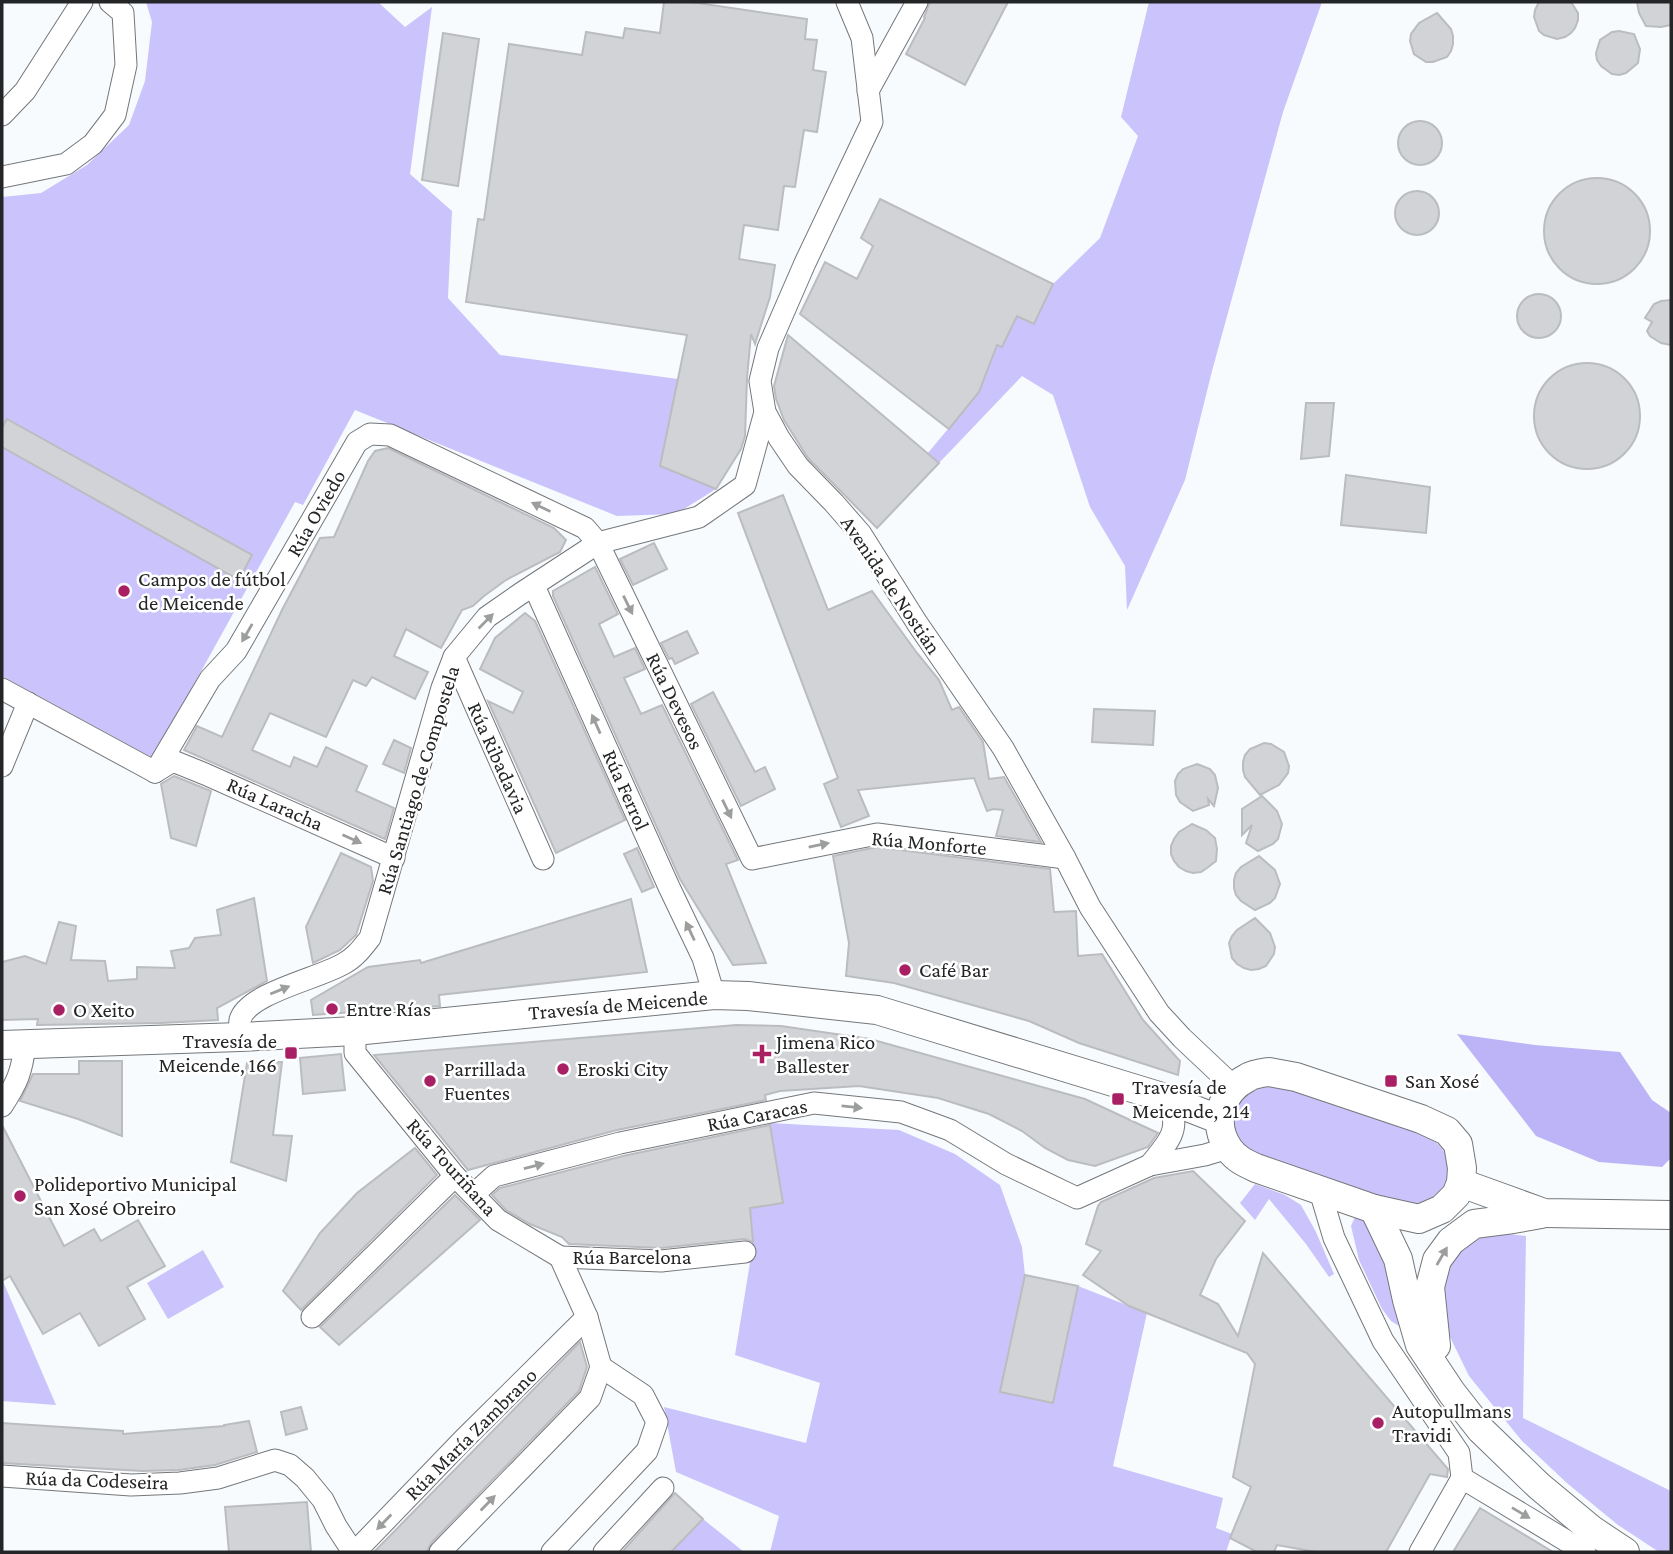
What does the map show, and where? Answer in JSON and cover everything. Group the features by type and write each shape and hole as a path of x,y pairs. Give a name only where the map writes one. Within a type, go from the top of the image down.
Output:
{"main road":[{"name":"Travesía de Meicende","path":"13,1044 355,1031 714,995 748,996 877,1010 1162,1097 1218,1119"},
{"path":"1269,1072 1296,1077 1421,1119 1447,1131 1458,1144 1462,1168 1461,1184 1456,1195 1442,1209 1419,1219 1374,1209 1239,1160 1228,1148 1218,1119 1225,1098 1234,1087 1248,1077 1269,1072"},
{"path":"1461,1184 1544,1213"},
{"path":"1374,1209 1398,1259 1420,1345 1452,1393 1481,1430 1539,1486 1592,1530 1625,1552"},
{"path":"1436,1346 1430,1287 1437,1260 1451,1241 1474,1224 1544,1213 1671,1215"},
{"path":"1419,1219 1412,1249 1420,1310 1452,1393"}],"street":[{"path":"2,115 25,91 82,2"},
{"path":"2,177 66,164 93,144 115,115 125,65 124,26 123,13 110,2"},
{"name":"Avenida de Nostián","path":"847,2 862,38 872,122 768,348 760,381 765,412 798,466 861,534 917,623 1003,748 1090,907 1159,1013 1234,1087"},
{"path":"868,92 917,2"},
{"name":"Rúa Santiago de Compostela","path":"240,1037 240,1020 249,1007 264,997 343,965 360,952 370,938 442,688 454,657 487,617 598,543 699,517 746,485 765,412"},
{"name":"Rúa Oviedo","path":"155,772 210,679 236,651 357,442 370,434 390,435 584,528 598,543"},
{"name":"Rúa Devesos","path":"598,543 752,859"},
{"name":"Rúa Ferrol","path":"534,586 703,958 714,995"},
{"name":"Rúa Ribadavia","path":"454,657 543,859"},
{"path":"2,689 155,772"},
{"path":"2,766 28,703"},
{"name":"Rúa Laracha","path":"155,772 173,761 394,858"},
{"name":"Rúa Monforte","path":"752,859 877,834 1065,858"},
{"name":"Rúa Touriñana","path":"355,1031 355,1054 455,1176 498,1220 560,1256"},
{"path":"2,1107 23,1067 13,1044"},
{"name":"Rúa Caracas","path":"1150,1165 1175,1128 1172,1112 1162,1097"},
{"name":"Rúa Caracas","path":"474,1194 494,1176 620,1143 814,1103 901,1112 950,1130 1006,1164 1077,1198 1150,1165 1228,1148"},
{"path":"312,1317 455,1176"},
{"path":"1320,1191 1334,1238 1383,1341 1460,1453 1462,1478 1420,1552"},
{"name":"Rúa Barcelona","path":"560,1256 661,1261 746,1252"},
{"path":"440,1552 590,1398 601,1367 587,1317 560,1256"},
{"name":"Rúa María Zambrano","path":"354,1552 587,1317"},
{"path":"552,1552 647,1451 657,1422 643,1395 601,1367"},
{"name":"Rúa da Codeseira","path":"2,1476 131,1485 180,1483 218,1478 275,1460 290,1465 305,1478 323,1500 354,1552"},
{"path":"1462,1478 1585,1552"},
{"path":"604,1552 663,1488"}],"shaded area":[{"path":"146,2 378,2 405,27 432,7 410,174 452,211 448,298 500,355 678,379 660,465 716,489 676,514 617,516 355,410 303,505 295,502 153,758 2,676 2,197 41,193 87,165 129,125 145,81 152,22"},
{"path":"1149,2 1322,2 1283,112 1185,480 1127,610 1125,566 1090,507 1053,395 1022,376 939,463 927,454 979,392 997,345 1002,347 1017,316 1034,323 1053,284 1100,238 1138,136 1121,117"},
{"path":"1457,1034 1535,1045 1620,1052 1652,1100 1671,1113 1671,1158 1662,1167 1599,1162 1536,1136"},
{"path":"1271,1086 1428,1136 1440,1146 1447,1157 1450,1168 1443,1189 1422,1203 1407,1206 1254,1157 1238,1140 1236,1114 1241,1102 1248,1095"},
{"path":"770,1123 899,1130 955,1154 1000,1185 1022,1247 1025,1275 1000,1392 1053,1403 1078,1286 1147,1313 1113,1466 1223,1498 1216,1528 1232,1534 1226,1552 770,1552 779,1516 676,1472 664,1407 806,1443 820,1383 735,1355 753,1244 750,1208 783,1202"},
{"path":"1255,1184 1285,1195 1301,1205 1334,1274 1329,1277 1269,1199 1255,1220 1240,1203"},
{"path":"1355,1217 1367,1221 1376,1234 1404,1329 1391,1321 1382,1309 1359,1260 1351,1226"},
{"path":"1500,1233 1526,1236 1523,1418 1671,1491 1671,1552 1659,1552 1618,1525 1568,1484 1522,1441 1469,1376 1450,1337 1441,1308 1444,1268 1460,1248 1476,1237"},
{"path":"203,1250 224,1287 168,1319 147,1283"},
{"path":"2,1279 56,1405 2,1401"},
{"path":"703,1519 744,1552 671,1552"}],"building":[{"path":"664,2 691,2 807,19 805,39 817,40 813,70 826,72 817,132 804,130 795,187 784,186 778,230 744,225 739,259 775,265 770,297 755,344 751,334 745,436 741,449 716,489 660,466 687,335 466,302 478,219 484,220 509,44 582,55 586,32 623,38 625,28 660,33"},
{"path":"930,2 1008,2 965,85 906,54 925,18"},
{"path":"1539,2 1571,2 1578,13 1578,20 1571,33 1557,39 1539,31 1534,17"},
{"path":"1637,2 1671,2 1671,25 1646,26"},
{"path":"1437,13 1451,29 1453,44 1447,57 1426,62 1414,54 1411,34 1419,23"},
{"path":"1619,31 1634,34 1640,49 1638,63 1619,75 1612,74 1601,66 1596,53 1600,40"},
{"path":"443,33 479,39 458,186 422,180"},
{"path":"1420,121 1435,128 1442,143 1435,158 1420,165 1405,158 1398,143 1405,128"},
{"path":"1597,178 1617,182 1634,194 1646,211 1650,231 1646,251 1634,268 1617,280 1597,284 1577,280 1560,268 1548,251 1544,231 1548,211 1560,194 1577,182"},
{"path":"1417,191 1432,198 1439,213 1432,228 1417,235 1402,228 1395,213 1402,198"},
{"path":"880,199 1053,284 1034,324 1017,316 1002,347 997,345 979,392 949,429 800,314 825,262 857,279 873,246 861,238"},
{"path":"1539,294 1554,301 1561,316 1554,331 1539,338 1524,331 1517,316 1524,301"},
{"path":"1671,300 1671,345 1661,343 1650,336 1647,331 1652,322 1645,318 1654,304"},
{"path":"788,335 939,463 877,528 808,458 784,420 774,386"},
{"path":"1587,363 1607,367 1624,379 1636,396 1640,416 1636,436 1624,453 1607,465 1587,469 1567,465 1550,453 1538,436 1534,416 1538,396 1550,379 1567,367"},
{"path":"1306,403 1334,403 1329,456 1301,459"},
{"path":"7,419 252,555 239,580 2,447 2,428"},
{"path":"388,448 554,528 566,540 560,552 506,580 473,606 462,610 441,648 406,629 394,656 428,672 415,699 372,677 366,686 353,680 326,737 270,713 252,750 290,767 294,757 317,767 326,747 367,766 356,791 394,808 385,839 184,750 197,726 222,737 282,610 320,538 334,537 368,461 375,451"},
{"path":"1346,475 1430,487 1426,533 1341,525"},
{"path":"783,495 828,610 872,591 939,680 952,710 959,707 983,742 989,779 1004,777 1041,842 996,836 1003,810 987,811 974,778 858,790 869,816 841,827 824,784 838,778 738,513"},
{"path":"654,543 667,569 633,585 620,559"},
{"path":"595,567 618,614 599,624 614,657 635,648 645,669 624,678 641,714 662,705 738,860 726,864 766,963 733,965 680,879 553,596 553,591"},
{"path":"525,613 535,621 625,820 556,853 488,701 513,713 523,692 480,669 495,638"},
{"path":"687,631 698,653 675,664 672,658 669,659 661,643"},
{"path":"713,692 755,772 765,767 775,789 741,806 691,704"},
{"path":"1094,709 1155,711 1153,745 1092,742"},
{"path":"394,740 411,748 404,773 383,764"},
{"path":"1264,743 1284,752 1289,766 1288,773 1279,785 1260,795 1245,777 1243,762 1250,749"},
{"path":"1197,764 1210,769 1215,775 1218,788 1214,806 1208,799 1209,805 1193,811 1180,802 1176,795 1175,781 1183,769"},
{"path":"174,776 211,791 196,846 171,838 161,784"},
{"path":"1262,796 1277,811 1282,824 1278,839 1258,851 1246,843 1252,825 1242,835 1242,809"},
{"path":"1192,824 1206,830 1215,838 1217,849 1216,861 1201,872 1193,873 1179,867 1171,854 1174,839 1179,832"},
{"path":"877,847 1050,869 1054,912 1076,911 1078,956 1102,954 1143,1020 1180,1061 1178,1075 1079,1043 1029,1021 894,983 846,976 849,943 833,856"},
{"path":"637,848 654,887 642,892 624,854"},
{"path":"341,853 371,867 373,881 356,935 340,950 313,963 306,927"},
{"path":"1259,856 1275,870 1280,884 1275,898 1255,910 1236,895 1234,880 1241,867"},
{"path":"254,898 267,981 217,1008 218,1020 37,1025 38,1019 2,1020 2,962 25,956 46,964 59,922 76,926 71,960 105,961 108,981 137,979 137,967 175,968 171,951 189,948 195,938 221,935 217,910"},
{"path":"631,899 647,972 439,995 440,1006 313,1015 311,1000 368,967 420,960 421,963"},
{"path":"1255,918 1270,933 1275,947 1266,966 1251,970 1237,964 1232,958 1229,943 1237,930"},
{"path":"736,1025 781,1026 870,1039 1085,1099 1158,1133 1148,1147 1095,1166 1068,1160 989,1114 938,1098 859,1086 780,1091 765,1095 766,1100 617,1130 468,1170 374,1055"},
{"path":"341,1054 345,1090 303,1094 300,1058"},
{"path":"79,1061 122,1061 122,1136 20,1101 33,1074 79,1074"},
{"path":"282,1062 273,1135 292,1136 286,1181 231,1162 247,1063"},
{"path":"2,1125 64,1246 94,1229 101,1241 138,1220 165,1266 127,1287 145,1319 99,1346 80,1313 43,1334 10,1276 2,1281"},
{"path":"770,1125 783,1203 750,1208 753,1242 744,1239 661,1248 569,1244 562,1237 530,1224 506,1210 492,1195 500,1188 623,1156"},
{"path":"415,1148 437,1175 301,1310 283,1291 320,1233 357,1193"},
{"path":"1193,1171 1245,1221 1216,1259 1200,1295 1218,1304 1238,1336 1263,1253 1448,1469 1447,1477 1430,1474 1386,1552 1316,1552 1277,1545 1274,1552 1257,1552 1230,1538 1251,1487 1233,1477 1255,1364 1247,1353 1129,1306 1083,1275 1101,1251 1086,1244 1101,1202 1154,1178"},
{"path":"455,1195 480,1220 339,1345 320,1327"},
{"path":"1025,1275 1078,1286 1053,1403 1000,1392"},
{"path":"580,1342 587,1367 579,1391 431,1543 427,1552 374,1552"},
{"path":"301,1407 307,1429 286,1435 281,1412"},
{"path":"249,1421 257,1452 215,1465 142,1471 2,1463 2,1423 123,1431 123,1434 224,1426"},
{"path":"675,1493 703,1519 671,1552 622,1552"},
{"path":"307,1502 311,1552 229,1552 225,1507"},
{"path":"1480,1508 1553,1552 1453,1552"}],"place":[{"name":"Campos de fútbol de Meicende","path":"124,591"},
{"name":"Café Bar","path":"905,970"},
{"name":"Entre Rías","path":"332,1009"},
{"name":"O Xeito","path":"59,1010"},
{"name":"Travesía de Meicende, 166","path":"291,1053"},
{"name":"Jimena Rico Ballester","path":"762,1054"},
{"name":"Eroski City","path":"563,1069"},
{"name":"Parrillada Fuentes","path":"430,1081"},
{"name":"San Xosé","path":"1391,1081"},
{"name":"Travesía de Meicende, 214","path":"1118,1099"},
{"name":"Polideportivo Municipal San Xosé Obreiro","path":"20,1196"},
{"name":"Autopullmans Travidi","path":"1378,1423"}]}
